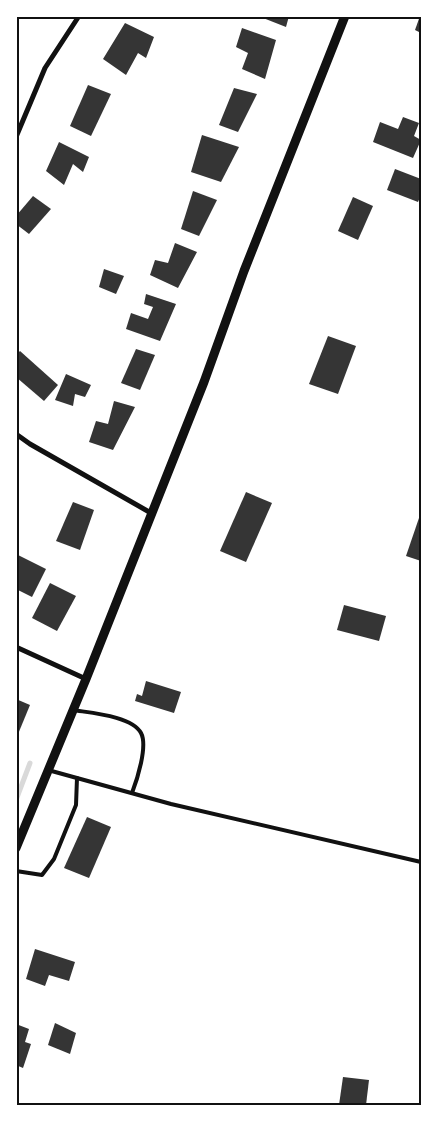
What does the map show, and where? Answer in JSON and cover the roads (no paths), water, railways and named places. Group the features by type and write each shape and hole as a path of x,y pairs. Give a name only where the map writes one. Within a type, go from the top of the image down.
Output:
{"street":[{"path":"16,137 45,68 78,16"},
{"path":"16,848 204,382 241,279 345,16"},
{"path":"16,434 30,444 151,513"},
{"path":"16,647 86,678"}],"lane":[{"path":"73,710 108,716 133,725 142,734 143,750 140,772 132,794"},
{"path":"48,770 171,804 421,862"},
{"path":"16,871 42,876 54,859 76,805 77,778"}],"waterway":[{"path":"16,800 30,763"}]}
